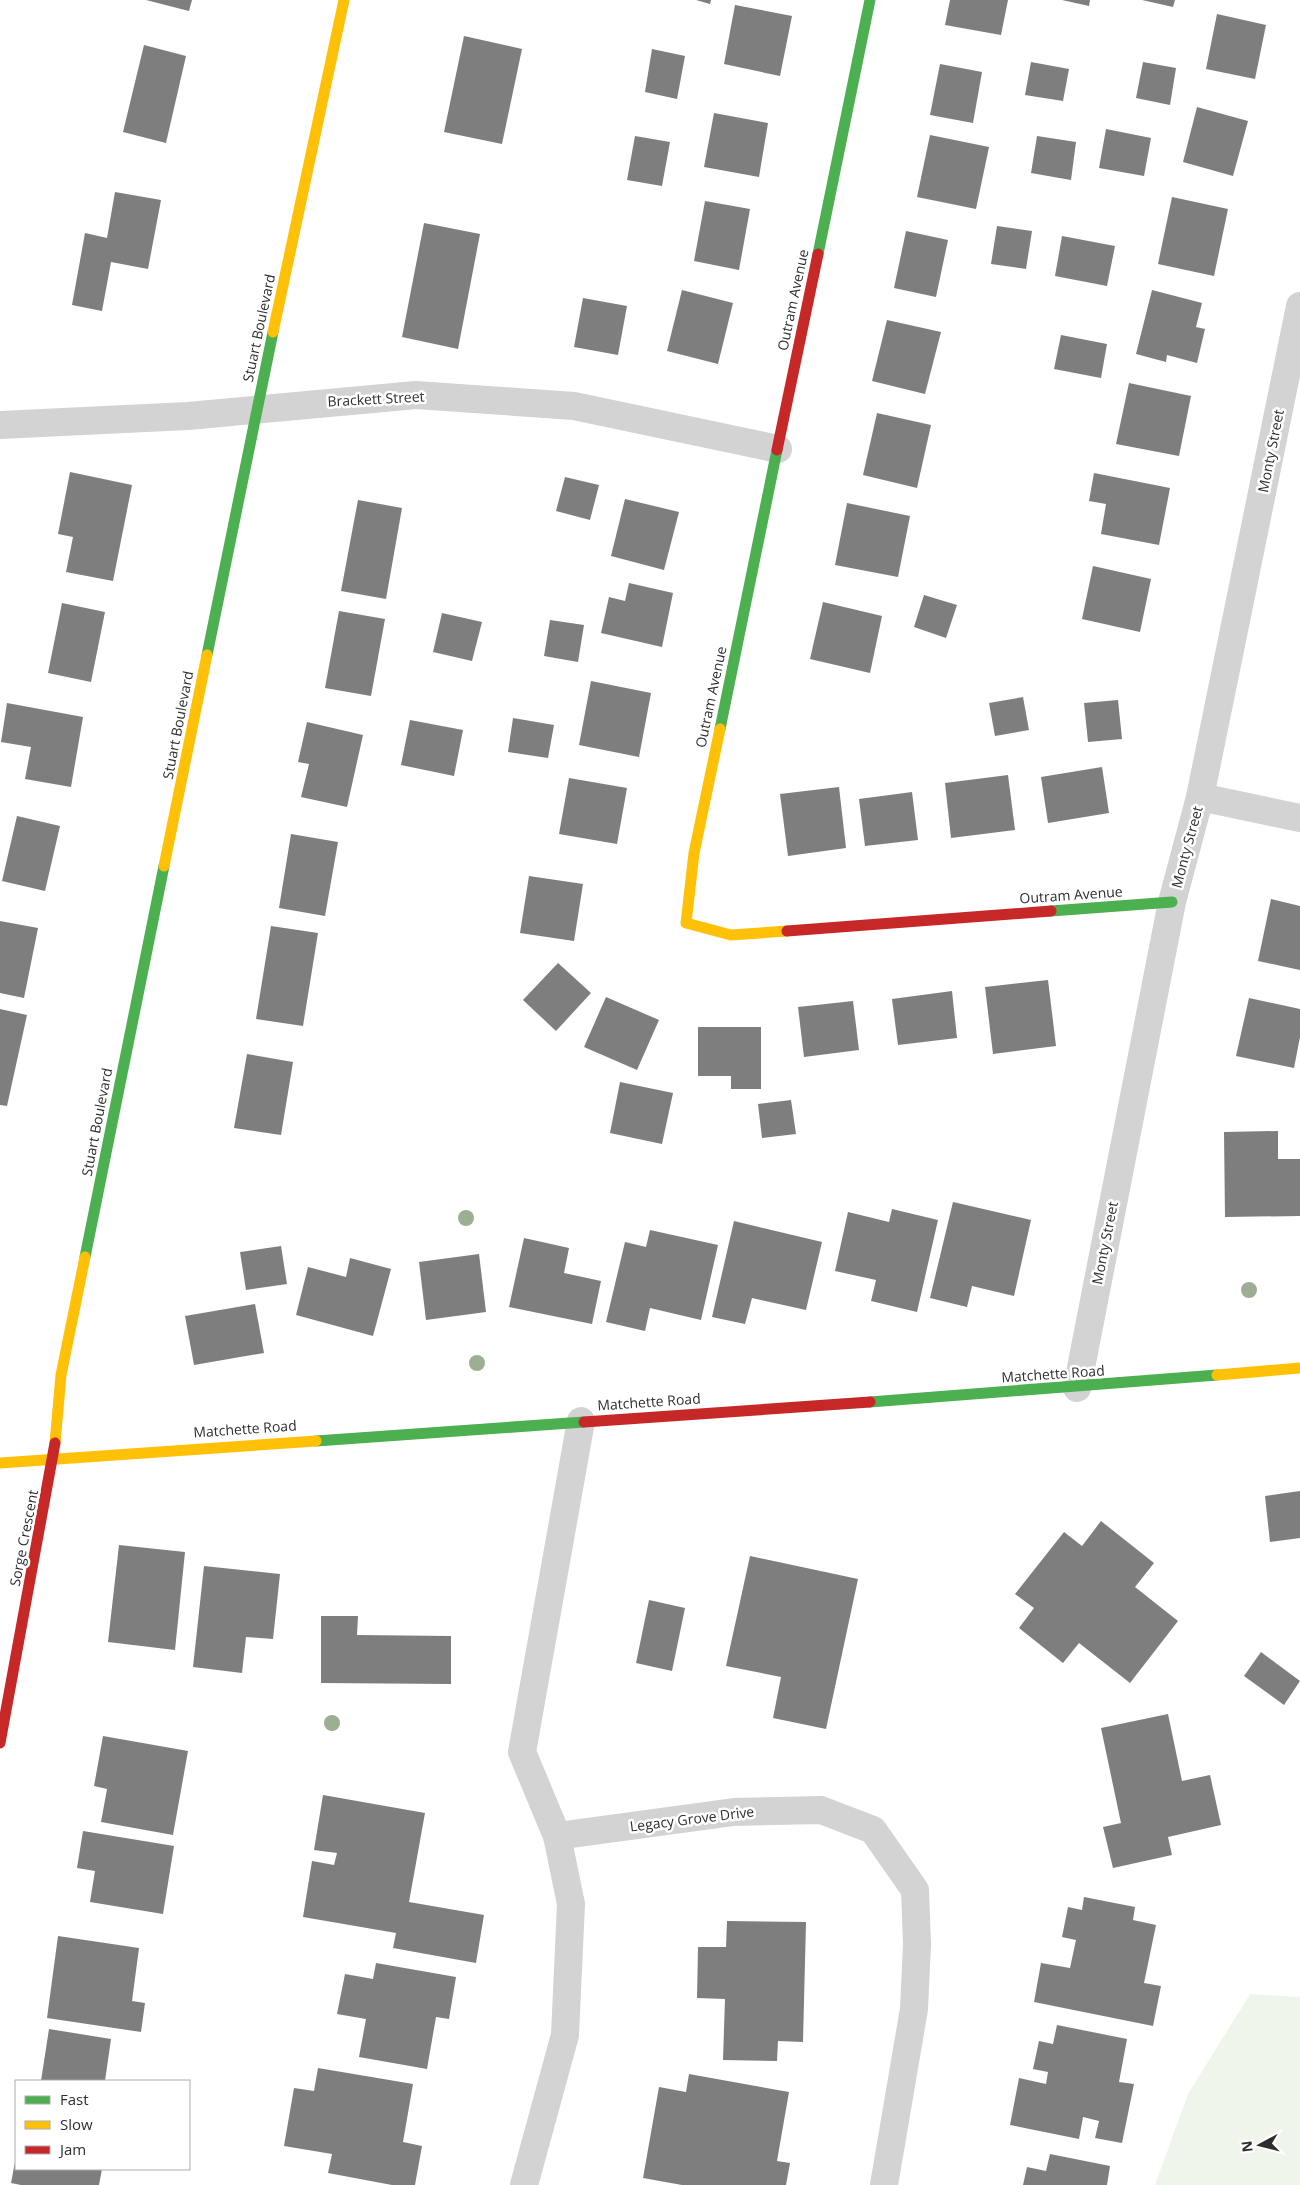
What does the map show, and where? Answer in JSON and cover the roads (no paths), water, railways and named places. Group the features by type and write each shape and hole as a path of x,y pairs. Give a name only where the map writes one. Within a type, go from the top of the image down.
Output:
{"street":[{"name":"Stuart Boulevard","path":"54,1457 63,1366 257,409 344,0"},
{"name":"Outram Avenue","path":"870,0 694,853 686,923 731,935 1172,902"},
{"name":"Monty Street","path":"1077,1388 1172,902 1200,797 1300,306"},
{"name":"Brackett Street","path":"0,425 188,416 416,395 574,406 778,449"},
{"path":"1200,797 1300,818"},
{"name":"Matchette Road","path":"0,1463 54,1457 1077,1388 1300,1368"},
{"path":"524,2185 564,2035 571,1904 557,1836 522,1752 581,1422"},
{"name":"Sorge Crescent","path":"0,1742 54,1457"},
{"name":"Legacy Grove Drive","path":"557,1836 734,1812 822,1810 873,1830 915,1890 917,1944 914,2009 884,2185"}]}
